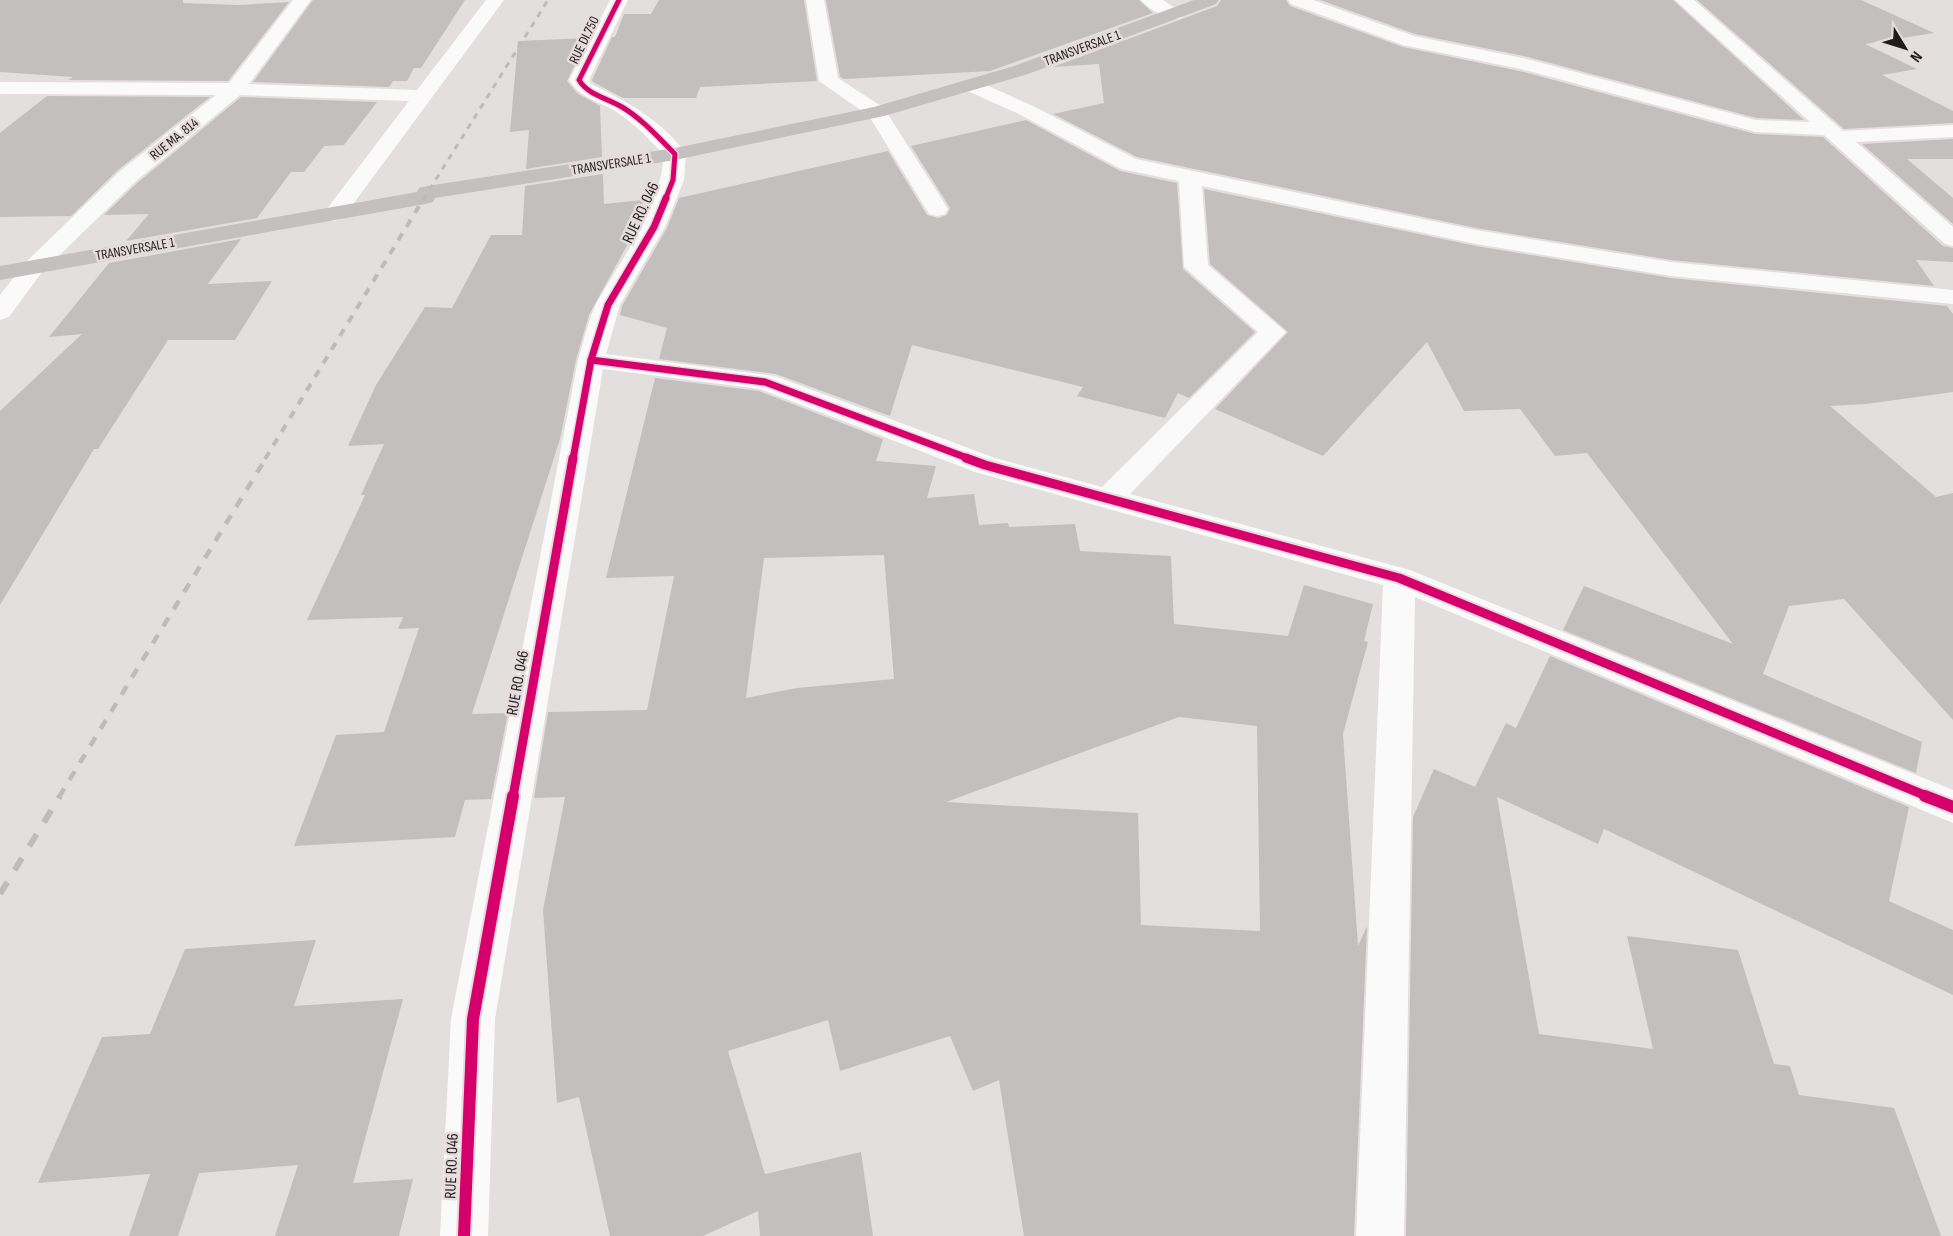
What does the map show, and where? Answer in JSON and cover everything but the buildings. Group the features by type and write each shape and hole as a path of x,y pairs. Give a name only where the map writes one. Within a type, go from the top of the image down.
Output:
{"main road":[{"name":"TRANSVERSALE 1","path":"0,273 425,198 427,193 675,154 877,112 1021,70 1210,0"}],"street":[{"name":"RUE MA. 814","path":"0,312 33,267 127,177 235,89 303,0"},
{"path":"334,214 495,0"},
{"name":"RUE DI.750","path":"619,0 579,80 584,88 622,107 643,122 675,154"},
{"path":"814,0 829,81 877,112 937,209"},
{"path":"1150,0 1175,14"},
{"path":"1298,0 1409,41 1527,65 1756,126 1833,133 1953,131"},
{"path":"1684,0 1953,239"},
{"path":"970,85 1026,110 1129,164 1476,237 1671,269 1953,297"},
{"path":"0,88 235,89 423,96"},
{"name":"RUE RO. 046","path":"464,1236 473,1019 591,360 608,305 654,227 673,180 675,154"},
{"path":"1108,499 1273,332 1196,267 1190,177"},
{"path":"591,360 765,382 985,465 1399,578 1953,807"},
{"path":"1380,1236 1399,578"}],"railway":[{"path":"423,200 548,0"},
{"path":"265,459 424,198"},
{"path":"59,797 266,458"},
{"path":"0,894 60,796"}],"cycle path":[{"path":"464,1236 473,1019 591,360 608,305 654,227 673,180 675,154 643,122 622,107 584,88 579,80 619,0"},
{"path":"591,360 765,382 985,465 1399,578 1953,807"}]}
